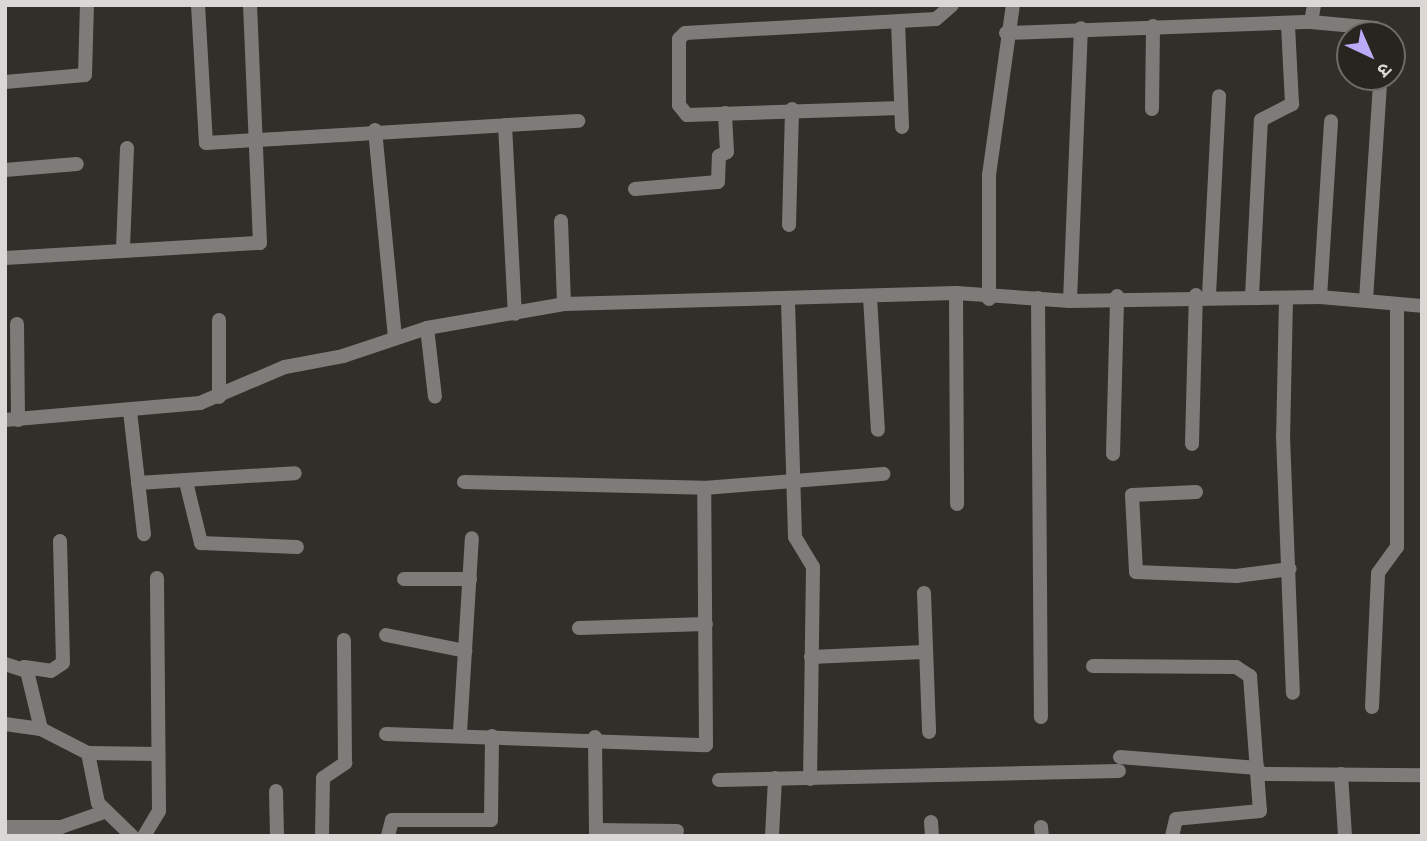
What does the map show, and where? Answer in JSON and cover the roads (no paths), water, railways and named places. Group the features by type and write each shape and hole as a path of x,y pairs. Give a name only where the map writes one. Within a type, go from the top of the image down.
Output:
{"street":[{"path":"5,82 85,75 87,5"},
{"path":"198,5 203,139 578,121"},
{"path":"5,258 123,248 260,243 258,138 250,5"},
{"path":"901,108 681,112 682,34 936,19 952,5"},
{"path":"989,299 989,175 1006,33 1013,5"},
{"path":"1311,22 1314,5"},
{"path":"898,22 902,127"},
{"path":"1006,33 1153,26 1311,22 1336,24"},
{"path":"1252,296 1261,120 1292,104 1288,24"},
{"path":"1152,109 1153,26"},
{"path":"1070,301 1081,28"},
{"path":"1366,300 1379,91"},
{"path":"1192,444 1219,96"},
{"path":"789,225 792,109"},
{"path":"635,189 718,182 719,156 727,150 725,113"},
{"path":"1320,297 1331,121"},
{"path":"505,125 515,314"},
{"path":"375,130 395,337"},
{"path":"123,248 127,148"},
{"path":"5,170 77,164"},
{"path":"561,221 564,304"},
{"path":"956,293 957,504"},
{"path":"17,324 12,420 130,411 219,397 285,367 343,356 427,328 564,304 788,301 956,293 989,299 1038,298 1070,301 1116,296 1320,297 1422,306"},
{"path":"1114,454 1116,296"},
{"path":"870,297 878,430"},
{"path":"1038,298 1041,717"},
{"path":"1286,298 1293,693"},
{"path":"788,301 795,537 813,567 810,779"},
{"path":"1372,707 1378,573 1397,547 1397,304"},
{"path":"219,320 219,397"},
{"path":"427,328 435,397"},
{"path":"130,411 144,534"},
{"path":"138,483 186,482 295,472"},
{"path":"464,482 704,488 794,484 883,474"},
{"path":"186,482 201,543 297,547"},
{"path":"386,734 460,732 492,736 595,737 706,745 704,488"},
{"path":"1196,492 1132,495 1136,572 1236,576 1290,569"},
{"path":"460,732 472,538"},
{"path":"5,664 51,671 63,663 60,541"},
{"path":"144,836 159,811 157,578"},
{"path":"404,579 470,579"},
{"path":"924,593 924,652 929,733"},
{"path":"579,628 706,624"},
{"path":"386,635 465,651"},
{"path":"322,836 323,778 345,763 344,640"},
{"path":"811,657 924,652"},
{"path":"1093,666 1247,671 1258,771 1258,814 1176,819 1172,836"},
{"path":"24,667 41,729"},
{"path":"5,724 41,729 88,754 159,754"},
{"path":"388,836 392,820 491,820 492,736"},
{"path":"595,737 596,833 677,831"},
{"path":"88,754 104,812 132,836"},
{"path":"719,779 810,779 1119,764 1422,775"},
{"path":"1341,774 1345,836"},
{"path":"772,836 775,778"},
{"path":"276,791 277,836"},
{"path":"5,827 61,827 104,812"}]}
